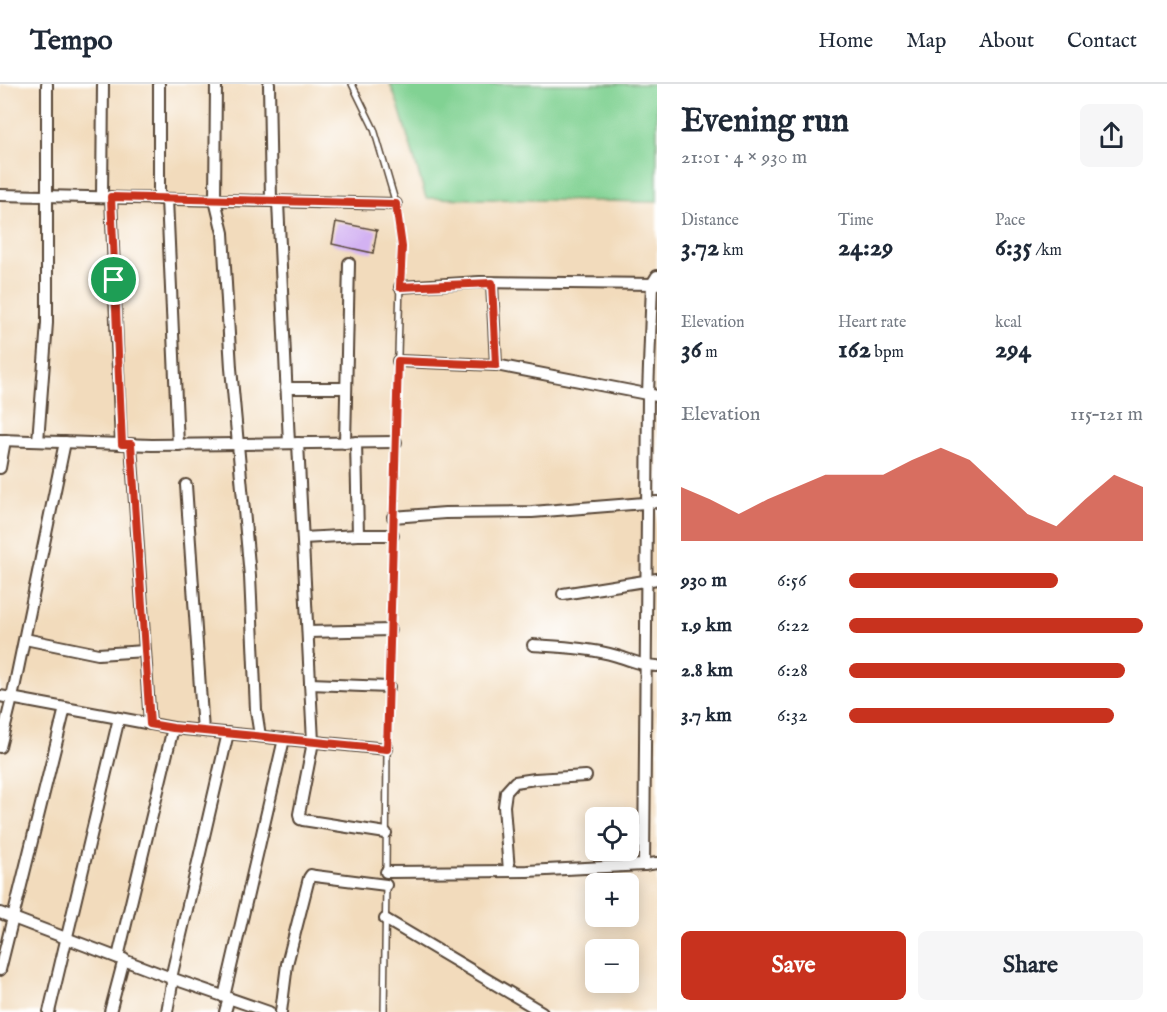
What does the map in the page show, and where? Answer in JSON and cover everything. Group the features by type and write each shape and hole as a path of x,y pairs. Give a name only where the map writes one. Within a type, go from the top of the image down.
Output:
{"street":[{"path":"38,441 47,323 47,84"},
{"path":"103,84 106,197 150,724"},
{"path":"159,84 163,199 178,445"},
{"path":"216,84 214,200 223,233 231,368 250,576 256,710 260,736"},
{"path":"269,84 286,388 303,538 313,742 299,814 300,819 303,820 386,833"},
{"path":"0,195 396,204"},
{"path":"349,263 346,388 358,535"},
{"path":"400,287 492,283 655,281 651,666 644,865"},
{"path":"492,283 496,365"},
{"path":"398,361 496,365 653,395"},
{"path":"286,388 346,388"},
{"path":"0,468 3,440 178,445 396,442"},
{"path":"0,747 25,639 65,442"},
{"path":"186,484 203,731"},
{"path":"393,517 445,513 532,512 652,502"},
{"path":"303,538 393,535"},
{"path":"563,594 652,579"},
{"path":"308,632 390,630"},
{"path":"25,639 98,654 145,651"},
{"path":"533,645 582,649 651,666"},
{"path":"310,684 388,687"},
{"path":"0,696 173,728 387,749"},
{"path":"0,970 64,708"},
{"path":"49,1012 119,718"},
{"path":"110,1012 173,728"},
{"path":"166,1012 172,984 171,978 228,733"},
{"path":"225,1012 284,739"},
{"path":"509,872 504,806 506,792 515,782 586,776"},
{"path":"386,872 509,872 644,865 657,862"},
{"path":"281,1012 287,964 307,882 311,875 386,885"},
{"path":"0,913 171,978 269,1012"},
{"path":"385,919 542,1012"}],"lane":[{"path":"352,84 374,129 396,204 402,247 388,687 384,1012"}],"green space":[{"path":"390,84 657,84 657,202 426,198"}],"building":[{"path":"336,222 377,230 373,253 332,244"}],"route":[{"path":"111,197 396,204 402,247 400,287 492,283 496,365 398,361 387,749 150,724 131,444 122,444 114,280 111,197"}]}
